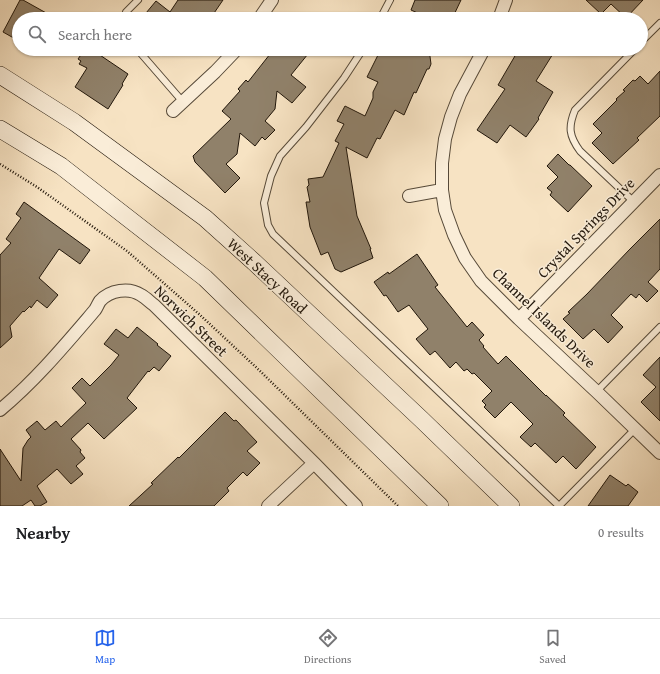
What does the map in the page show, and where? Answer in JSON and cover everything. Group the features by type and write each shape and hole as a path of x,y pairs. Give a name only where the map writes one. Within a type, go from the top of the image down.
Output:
{"main road":[{"name":"West Stacy Road","path":"0,75 74,122 205,218 254,262 415,414 510,506"},
{"path":"0,128 61,166 205,278 440,506"}],"street":[{"path":"264,12 272,0"},
{"path":"502,12 506,0"},
{"path":"173,110 216,72 231,56"},
{"name":"Channel Islands Drive","path":"480,56 460,94 451,117 445,139 442,163 442,190 445,210 454,235 465,258 481,281 660,453"},
{"name":"Crystal Springs Drive","path":"519,319 660,175"},
{"path":"409,196 442,190"},
{"name":"Norwich Street","path":"0,410 51,362 101,301 109,294 119,291 130,291 140,294 154,305 314,462 356,506"},
{"path":"268,506 314,462"}],"lane":[{"path":"126,12 138,0"},
{"path":"384,12 390,0"},
{"path":"648,35 660,23"},
{"path":"143,56 183,102"},
{"path":"358,56 344,78 306,127 280,156 271,176 264,204 268,225 273,234 559,506 635,429"},
{"path":"628,56 575,110 571,120 571,131 574,142 580,151 634,202"},
{"path":"597,391 660,327"}],"path":[{"path":"0,164 38,187 127,251 243,355 398,506"}],"building":[{"path":"20,0 23,0 44,12 14,12"},
{"path":"178,0 223,0 215,12 170,12"},
{"path":"415,0 461,0 455,12 415,12 411,10"},
{"path":"586,0 643,0 632,12 620,12 611,4 603,12 599,12"},
{"path":"156,1 170,12 147,12"},
{"path":"12,15 12,37 3,32"},
{"path":"80,56 101,56 128,74 108,109 75,87 87,68 79,64 81,61 78,59"},
{"path":"268,56 306,56 291,75 306,87 292,103 277,91 275,109 265,121 275,130 265,140 262,137 255,146 240,133 237,154 226,164 240,178 225,193 195,162 193,156 231,119 222,111 240,91 238,89 246,80 248,82"},
{"path":"378,56 430,56 431,64 429,69 427,69 416,93 414,92 404,115 395,110 380,139 377,138 367,158 346,147 357,216 371,249 373,258 341,272 335,269 328,252 321,255 310,227 306,202 310,202 307,187 309,185 308,179 323,177 339,143 335,141 344,124 337,121 345,106 365,116 378,82 367,77"},
{"path":"515,56 552,56 536,81 553,92 538,118 539,119 526,137 510,125 497,143 477,130 505,89 498,85"},
{"path":"660,71 660,116 637,138 639,140 613,164 592,143 602,133 593,124 617,100 616,99 625,91 623,90 633,80 635,81 640,76 648,84"},
{"path":"558,154 592,186 568,212 550,195 552,192 547,188 558,177 547,166"},
{"path":"24,202 90,250 80,264 59,249 39,278 58,295 47,308 37,300 31,308 30,306 24,312 23,311 10,326 12,337 0,348 0,255 11,243 6,239 21,218 16,214"},
{"path":"660,219 660,269 648,282 658,291 647,302 639,294 636,298 631,294 611,315 623,327 608,343 594,329 583,339 563,319 570,313 568,312"},
{"path":"417,254 438,285 435,287 467,327 472,322 484,335 479,340 484,346 483,347 498,364 506,356 565,413 563,415 596,447 576,469 563,456 556,463 535,443 531,447 520,437 533,424 511,402 495,418 484,407 486,405 482,401 492,391 474,373 472,374 467,369 464,371 456,362 450,368 435,351 430,355 416,339 428,329 409,305 398,312 386,295 384,296 374,282 388,272 389,274"},
{"path":"137,327 171,356 159,371 154,367 149,372 148,371 127,398 137,408 104,439 88,423 71,439 81,450 80,452 85,458 76,466 83,474 71,484 57,469 37,486 47,502 40,506 35,506 31,500 22,506 0,506 0,449 21,481 23,448 31,437 26,430 37,421 45,430 56,421 61,427 86,403 72,388 82,378 90,386 119,355 104,344 116,329 128,338"},
{"path":"660,357 660,421 641,402 656,387 643,375"},
{"path":"225,412 234,421 236,420 257,442 247,451 260,463 247,476 243,472 227,488 229,491 214,506 129,506 153,484 151,483 178,457 179,458"},
{"path":"610,475 626,486 628,484 638,492 628,506 588,506"}]}
